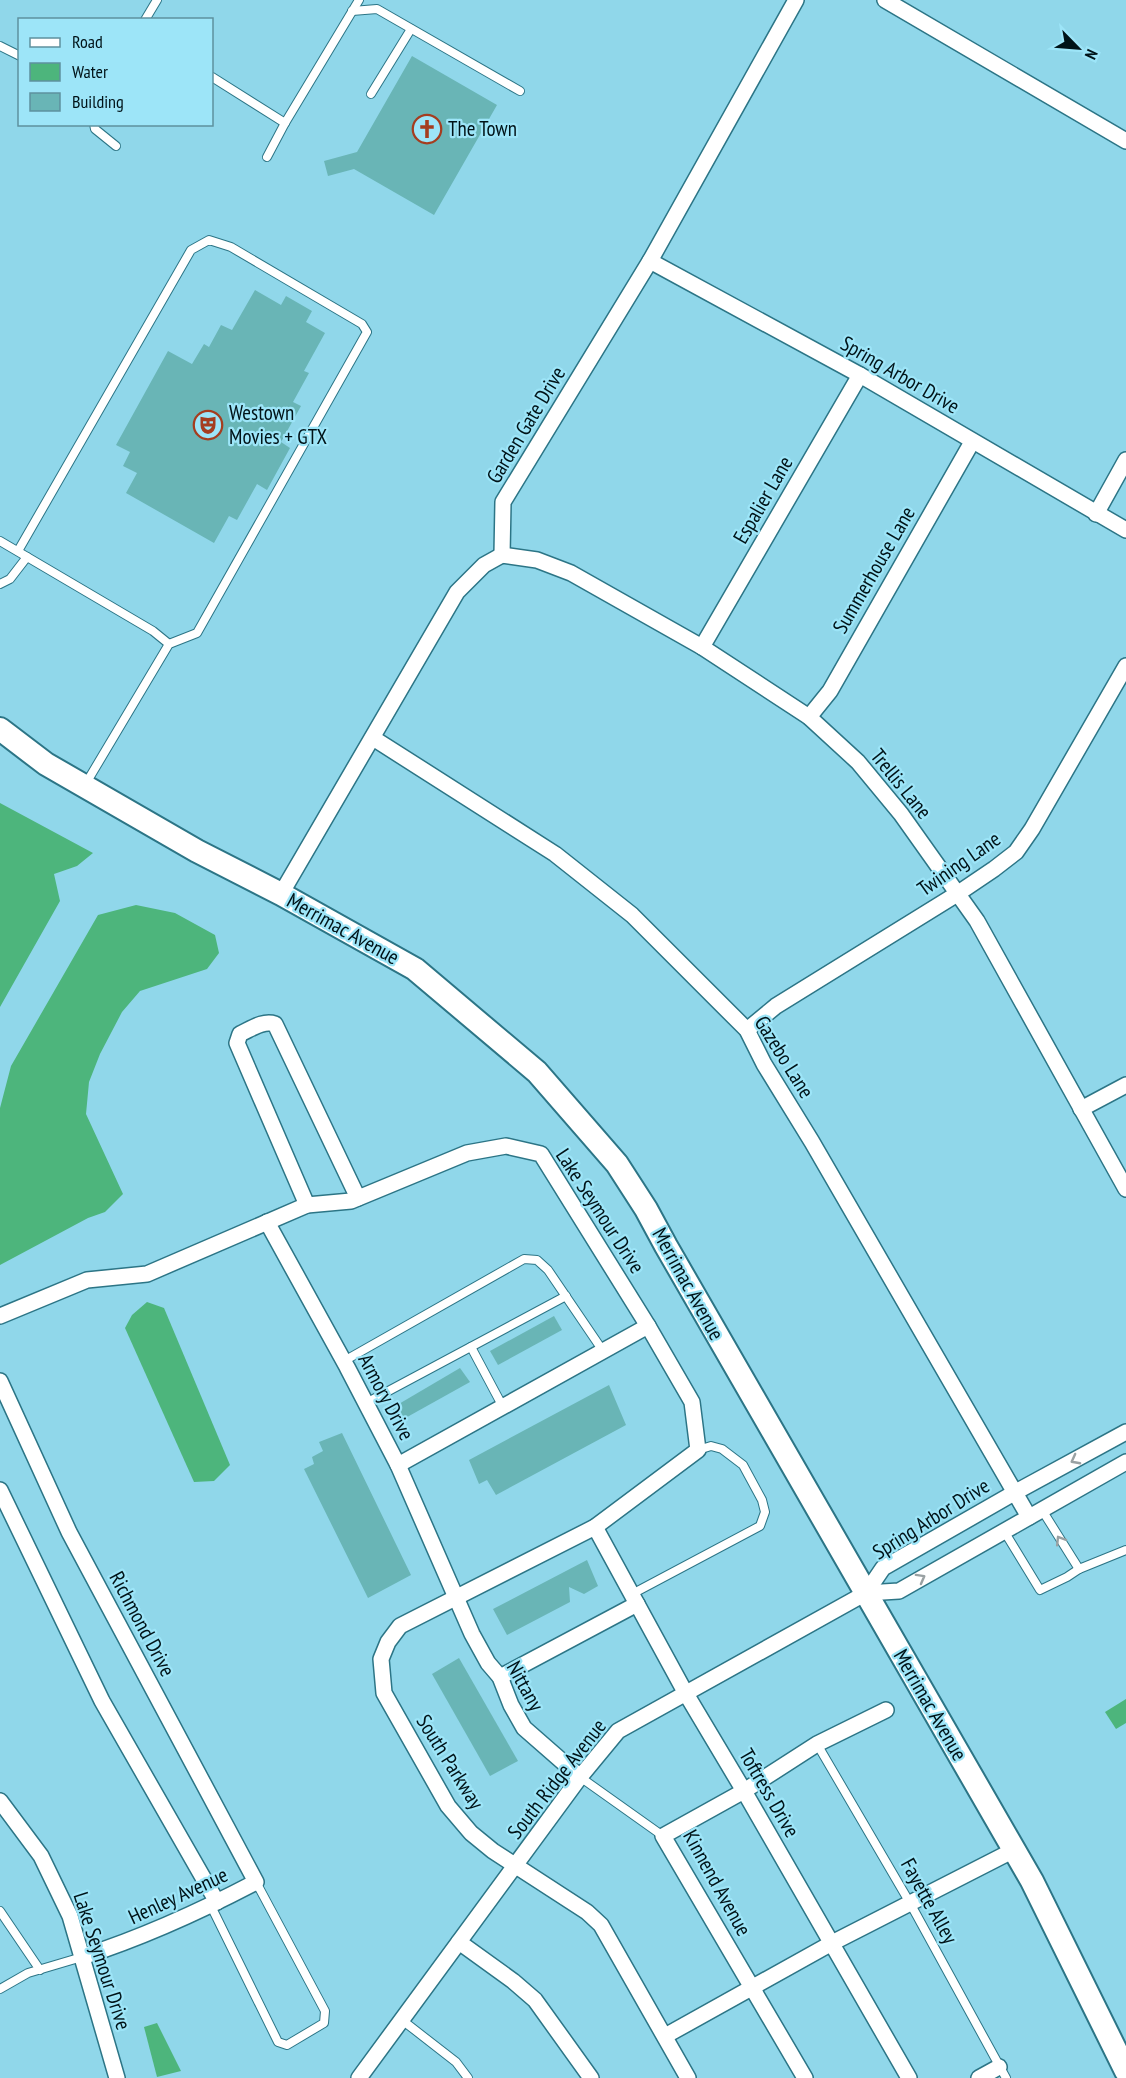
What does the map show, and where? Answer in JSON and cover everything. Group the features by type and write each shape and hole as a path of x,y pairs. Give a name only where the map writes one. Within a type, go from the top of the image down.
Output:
{"street":[{"name":"Garden Gate Drive","path":"502,555 504,502 650,261 796,0"},
{"path":"885,0 1126,141"},
{"name":"Spring Arbor Drive","path":"650,261 860,375 1126,530"},
{"name":"Espalier Lane","path":"702,647 860,375"},
{"name":"Summerhouse Lane","path":"809,717 830,691 972,442"},
{"path":"1096,514 1126,460"},
{"path":"281,894 458,592 484,565 502,555"},
{"name":"Trellis Lane","path":"502,555 537,560 571,573 702,647 809,717 858,762 901,814 977,921 1126,1189"},
{"name":"Twining Lane","path":"747,1030 776,1006 957,894 1016,852 1032,830 1126,666"},
{"name":"Merrimac Avenue","path":"0,729 46,764 197,851 281,894 415,969 537,1072 617,1164 646,1209 1032,1881 1126,2071"},
{"name":"Gazebo Lane","path":"373,738 555,854 632,915 747,1030 764,1064 812,1142 1014,1493 1035,1513"},
{"path":"307,1205 237,1043 240,1034 269,1022 275,1024 358,1198"},
{"path":"1081,1109 1126,1085"},
{"name":"Lake Seymour Drive","path":"0,1316 87,1280 147,1274 307,1205 351,1201 468,1153 506,1146 542,1154 692,1402 698,1450"},
{"name":"Armory Drive","path":"267,1222 344,1361 398,1465 456,1598"},
{"path":"398,1465 648,1326"},
{"name":"Richmond Drive","path":"0,1381 69,1532 256,1882"},
{"name":"Spring Arbor Drive","path":"866,1593 883,1568 1126,1432"},
{"path":"456,1598 595,1527 698,1450"},
{"name":"Spring Arbor Drive","path":"866,1593 899,1591 1126,1462"},
{"path":"0,1490 102,1701 214,1904"},
{"name":"Toftress Drive","path":"595,1527 685,1692 909,2078"},
{"name":"South Ridge Avenue","path":"359,2078 580,1777 618,1731 866,1593"},
{"name":"Nittany","path":"456,1598 488,1663 500,1677 524,1728 580,1777"},
{"name":"South Parkway","path":"456,1598 400,1626 387,1642 381,1659 384,1693 448,1806 471,1833 515,1866 587,1912 601,1925 688,2078"},
{"path":"500,1677 634,1599"},
{"name":"Kinnend Avenue","path":"804,2078 663,1836 744,1791 817,1744 885,1710"},
{"name":"Lake Seymour Drive","path":"0,1801 41,1856 70,1916 117,2078"},
{"path":"665,2036 831,1943 1014,1850"},
{"name":"Henley Avenue","path":"82,1957 128,1942 214,1904 256,1882"},
{"path":"459,1942 535,2000 591,2078"},
{"path":"979,2078 1002,2072"}],"lane":[{"path":"146,18 157,0"},
{"path":"267,157 359,0"},
{"path":"352,11 377,9 520,91"},
{"path":"371,94 411,29"},
{"path":"0,46 18,55"},
{"path":"213,78 285,123"},
{"path":"94,126 116,146"},
{"path":"18,551 190,250 209,240 231,247 362,324 367,332 197,633 169,644 85,786"},
{"path":"0,541 153,631 169,644"},
{"path":"0,584 10,579 27,557"},
{"path":"344,1361 524,1260 537,1260 548,1270 603,1351"},
{"path":"366,1403 566,1296"},
{"path":"471,1347 503,1407"},
{"path":"634,1599 760,1526 765,1512 762,1500 743,1465 722,1449 711,1446 698,1450"},
{"path":"1035,1513 1079,1569"},
{"path":"1004,1531 1040,1590 1079,1569 1126,1550"},
{"name":"Fayette Alley","path":"817,1744 910,1903 1002,2072"},
{"path":"580,1777 663,1836"},
{"path":"214,1904 278,2042 287,2045 324,2023 325,2012 256,1882"},
{"path":"0,1911 40,1970"},
{"path":"0,1989 28,1973 82,1957"},
{"path":"402,2020 456,2062 468,2078"}],"water":[{"path":"0,803 93,853 77,866 54,874 60,901 0,1007"},
{"path":"136,905 175,913 215,935 219,953 207,969 140,991 122,1012 100,1054 89,1082 86,1114 123,1194 105,1212 88,1218 0,1265 0,1108 11,1066 98,915"},
{"path":"147,1302 164,1308 230,1465 214,1481 194,1482 125,1328 132,1315"},
{"path":"1126,1699 1126,1723 1116,1729 1105,1712"},
{"path":"157,2023 181,2071 157,2077 144,2027"}],"building":[{"name":"The Town","path":"412,56 497,105 434,215 354,169 328,176 324,161 357,152"},
{"name":"Westown Movies + GTX","path":"255,290 281,305 286,296 312,311 306,322 325,333 304,371 309,373 293,402 301,406 281,442 290,448 267,490 257,484 237,520 229,516 214,543 126,493 137,473 123,466 130,452 116,445 168,351 192,364 204,344 209,347 221,325 232,330"},
{"path":"554,1316 562,1330 498,1365 490,1351"},
{"path":"460,1368 470,1382 400,1421 392,1408"},
{"path":"609,1385 626,1425 496,1495 487,1480 479,1484 469,1460"},
{"path":"342,1433 411,1575 368,1598 304,1469 314,1464 312,1457 323,1451 319,1442"},
{"path":"587,1560 598,1586 584,1594 569,1587 570,1602 507,1635 493,1609"},
{"path":"459,1658 518,1761 490,1776 432,1674"}],"place":[{"name":"The Town","path":"427,129"},
{"name":"Westown Movies + GTX","path":"208,425"}]}
